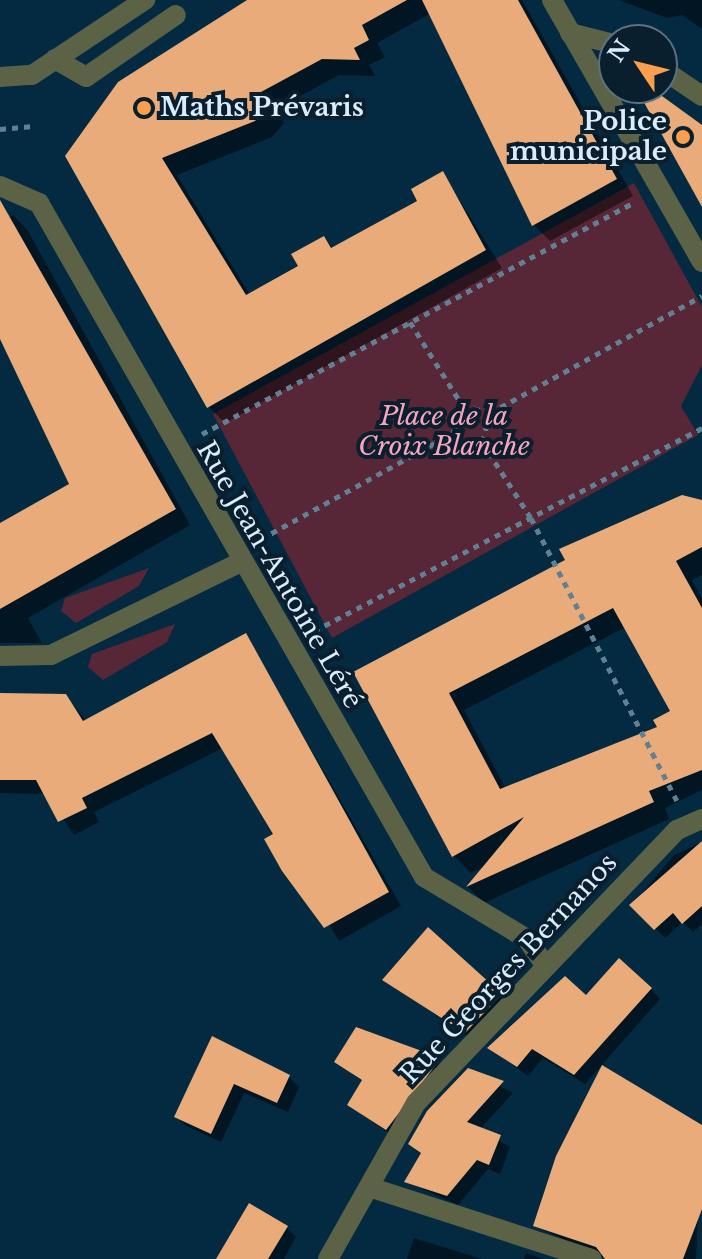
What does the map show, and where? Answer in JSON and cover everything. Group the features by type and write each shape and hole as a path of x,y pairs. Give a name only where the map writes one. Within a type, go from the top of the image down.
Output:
{"street":[{"path":"0,77 32,75 145,0"},
{"path":"552,0 702,262"},
{"path":"55,59 86,77 176,15"},
{"path":"570,33 598,40"},
{"path":"678,80 702,96"},
{"name":"Rue Jean-Antoine Léré","path":"0,186 39,203 288,645 424,877 527,939 545,965"},
{"path":"0,656 51,655 239,557"},
{"name":"Rue Georges Bernanos","path":"328,1259 416,1103 677,830 702,819"},
{"path":"369,1187 592,1259"}],"path":[{"path":"0,129 36,126"},
{"path":"177,448 658,188"},
{"path":"410,322 462,405 490,413 702,296"},
{"path":"239,557 453,433 462,405"},
{"path":"490,413 482,442 531,518 676,789 677,830"},
{"path":"288,645 702,428"},
{"path":"453,433 468,445 482,442"}],"green space":[{"name":"Place de la Croix Blanche","path":"634,183 702,307 702,365 681,406 698,435 332,638 213,414"},
{"path":"149,568 139,586 76,623 61,611 65,598"},
{"path":"175,624 167,642 103,680 88,667 92,654"}],"building":[{"path":"247,0 407,0 362,25 369,40 354,48 360,60 322,59 261,92 269,105 255,121 162,158 246,295 298,266 291,254 324,236 331,248 417,201 411,189 443,171 486,250 207,408 65,156 118,82"},
{"path":"422,0 518,0 617,179 532,226"},
{"name":"Police municipale","path":"645,104 673,104 702,125 702,207"},
{"path":"0,200 176,509 0,609 0,523 69,484 0,339"},
{"path":"682,495 702,500 702,547 676,561 702,608 702,770 649,791 654,802 466,887 524,817 452,857 353,672 565,560 559,549","holes":["613,608 670,711 653,720 657,727 500,789 449,693"]},
{"path":"246,633 389,892 324,928 282,871 264,839 273,834 212,733 82,798 87,808 58,822 36,780 0,780 0,693 66,694 83,721"},
{"path":"702,841 702,906 682,924 673,913 654,930 629,905"},
{"path":"428,927 502,994 465,1033 382,980"},
{"path":"619,958 652,988 574,1075 532,1049 517,1067 487,1048 565,976 586,995"},
{"path":"356,1027 441,1058 386,1130 347,1105 362,1080 334,1062"},
{"path":"212,1036 290,1075 277,1103 234,1084 211,1134 174,1117"},
{"path":"602,1065 702,1125 702,1209 683,1259 605,1259 596,1247 533,1226 556,1156"},
{"path":"468,1068 504,1081 467,1122 501,1135 489,1165 477,1160 447,1196 404,1182 421,1153 408,1144 427,1111"},
{"path":"249,1203 288,1226 268,1259 216,1259"}],"place":[{"name":"Maths Prévaris","path":"144,108"},
{"name":"Police municipale","path":"683,137"}]}
